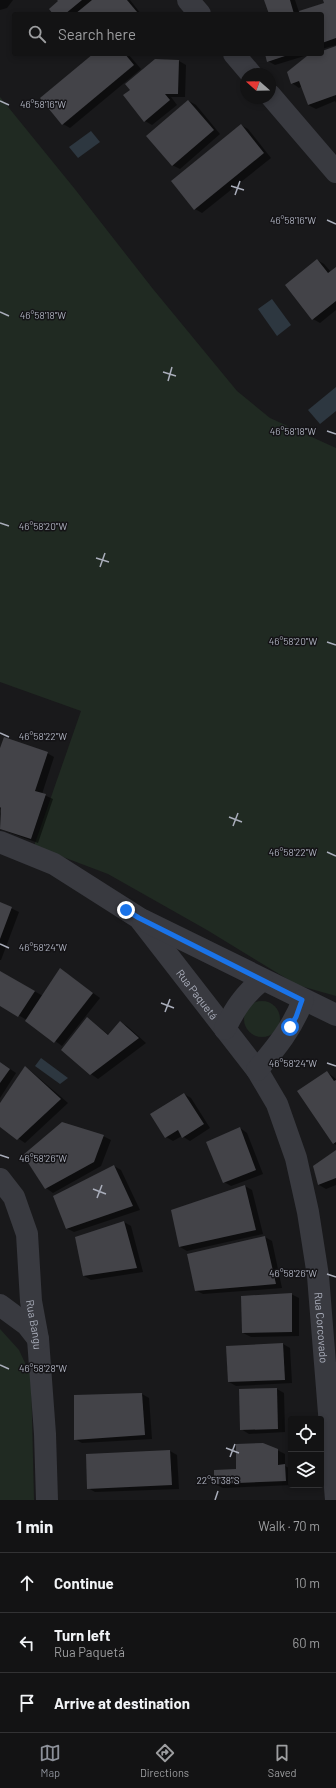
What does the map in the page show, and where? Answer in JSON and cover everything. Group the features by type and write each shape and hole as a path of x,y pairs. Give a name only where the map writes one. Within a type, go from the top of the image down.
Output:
{"street":[{"path":"188,0 198,12"},
{"path":"236,56 247,68"},
{"path":"276,103 336,172"},
{"name":"Rua Paquetá","path":"0,842 54,864 139,918 302,1000 336,1015"},
{"name":"Rua Paquetá","path":"139,918 257,1070"},
{"path":"225,1029 233,1012 246,993 262,980"},
{"path":"257,1070 278,1047 296,1017 302,1000"},
{"name":"Rua Corcovado","path":"257,1070 277,1104 296,1158 308,1212 318,1276 336,1500"},
{"name":"Rua Bangu","path":"0,1180 14,1197 27,1234 32,1301 38,1339 45,1434 47,1500"},
{"path":"0,1304 27,1325 38,1339"}],"shaded area":[{"path":"0,97 153,289 237,391 270,418 336,448 336,996 297,985 207,930 108,874 34,846 81,711 0,682"},
{"path":"91,131 100,142 78,158 69,147"},
{"path":"272,299 291,325 277,336 258,309"},
{"path":"336,387 336,411 320,424 308,410"},
{"path":"266,1001 275,1006 279,1012 279,1026 275,1032 266,1037 258,1037 249,1032 245,1026 244,1015 249,1006 255,1002"},
{"path":"41,1058 68,1078 60,1084 35,1066"},
{"path":"0,1329 19,1350 31,1376 34,1500 0,1500"}],"building":[{"path":"57,0 82,0 67,12 51,12 49,9 58,1"},
{"path":"92,0 127,0 137,12 77,12"},
{"path":"264,0 290,0 293,12 268,12"},
{"path":"323,0 336,0 336,38 324,42 324,12 299,11 324,3"},
{"path":"336,46 336,95 308,105 299,81 291,84 287,72 307,56 324,56 324,50"},
{"path":"91,56 127,56 134,65 62,125 40,98"},
{"path":"266,56 285,56 267,62"},
{"path":"155,59 179,60 178,94 165,94 170,100 144,122 123,95 130,90 125,84"},
{"path":"188,100 214,130 172,166 146,136"},
{"path":"241,124 264,153 194,210 171,181"},
{"path":"317,259 328,273 336,267 336,301 312,320 285,285"},
{"path":"4,737 48,752 35,791 46,794 31,839 0,829 0,748"},
{"path":"0,902 12,907 0,939"},
{"path":"60,968 93,993 54,1043 25,1021"},
{"path":"0,971 35,991 18,1017 0,1006"},
{"path":"87,1017 108,1035 120,1021 139,1038 90,1075 61,1050"},
{"path":"0,1062 10,1069 0,1083"},
{"path":"25,1066 61,1099 17,1140 0,1127 0,1103"},
{"path":"327,1071 334,1081 336,1080 336,1142 333,1144 297,1091"},
{"path":"184,1093 204,1124 182,1138 178,1130 165,1138 150,1114"},
{"path":"62,1122 104,1135 94,1162 45,1189 23,1155"},
{"path":"240,1127 256,1170 223,1183 206,1142"},
{"path":"336,1150 336,1178 318,1185 313,1166"},
{"path":"114,1165 133,1206 66,1229 53,1196"},
{"path":"245,1185 256,1230 179,1247 171,1210"},
{"path":"124,1221 137,1268 83,1276 75,1237"},
{"path":"265,1236 276,1284 195,1291 187,1254"},
{"path":"292,1293 292,1332 242,1333 241,1296"},
{"path":"283,1343 285,1380 228,1382 226,1346"},
{"path":"277,1388 278,1429 240,1430 239,1389"},
{"path":"142,1393 145,1435 74,1440 74,1395"},
{"path":"263,1443 278,1449 278,1465 285,1464 286,1481 214,1484 214,1470 236,1469 236,1444"},
{"path":"170,1450 172,1485 87,1489 86,1454"}],"route":[{"path":"126,910 139,918 302,1000 296,1017 290,1027"}]}
